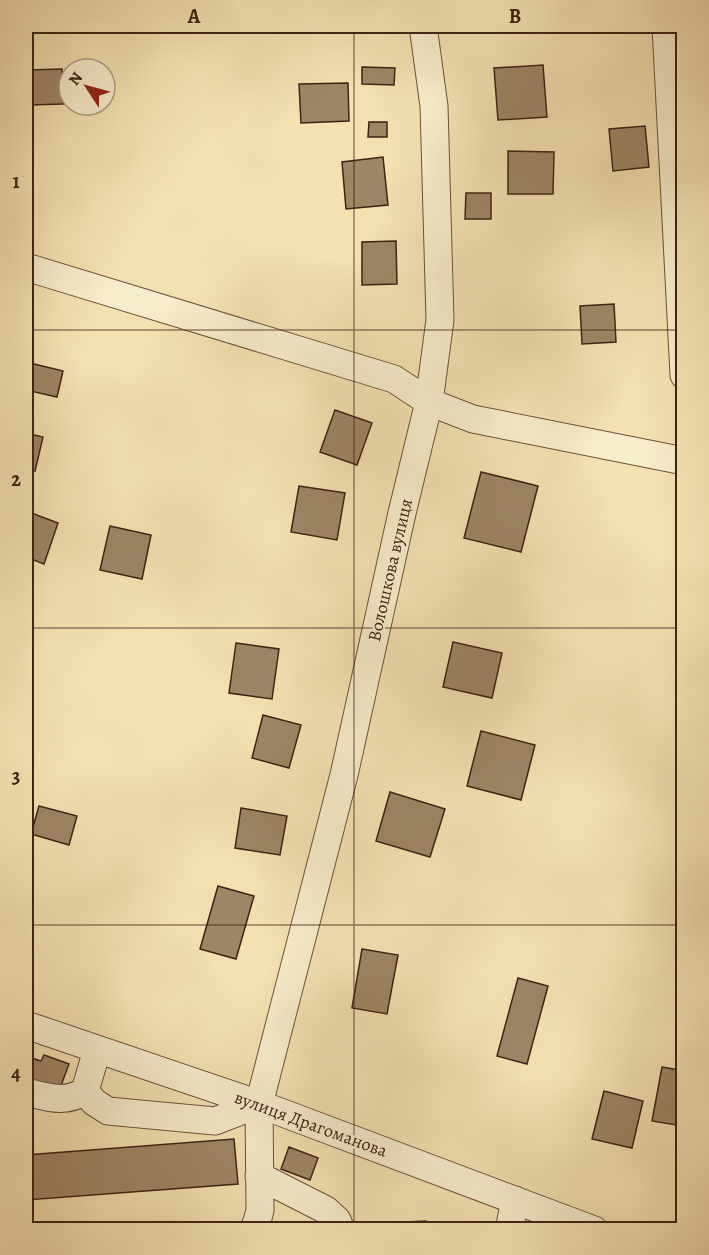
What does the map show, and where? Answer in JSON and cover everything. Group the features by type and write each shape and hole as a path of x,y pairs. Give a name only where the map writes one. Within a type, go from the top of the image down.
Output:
{"street":[{"name":"Волошкова вулиця","path":"253,1230 259,1216 259,1104 345,775 402,513 429,402 440,320 434,106 423,26"},
{"path":"666,26 684,375"},
{"path":"26,267 394,379 429,402 474,418 684,461"},
{"name":"вулиця Драгоманова","path":"26,1025 259,1104 512,1214 594,1230"},
{"path":"26,1092 55,1099 78,1095 84,1091 97,1050"},
{"path":"84,1091 94,1102 108,1111 215,1121 259,1104"},
{"path":"259,1176 326,1210 337,1220 340,1230"},
{"path":"493,1230 512,1214"}],"building":[{"path":"543,65 547,117 498,120 494,68"},
{"path":"362,67 395,68 394,85 362,84"},
{"path":"57,69 57,104 29,105 27,70"},
{"path":"348,83 349,121 301,123 299,84"},
{"path":"369,122 387,122 387,137 368,137"},
{"path":"645,126 649,167 613,171 609,129"},
{"path":"508,151 554,152 553,194 508,194"},
{"path":"383,157 388,205 346,209 342,162"},
{"path":"466,193 491,193 491,219 465,219"},
{"path":"396,241 397,284 362,285 362,242"},
{"path":"614,304 616,342 582,344 580,306"},
{"path":"26,362 63,371 57,397 26,390"},
{"path":"335,410 372,423 357,465 320,452"},
{"path":"26,433 43,437 35,471 26,469"},
{"path":"481,472 538,486 521,552 464,538"},
{"path":"299,486 345,493 337,540 291,532"},
{"path":"26,511 58,523 44,564 26,557"},
{"path":"110,526 151,535 142,579 100,570"},
{"path":"453,642 502,653 492,698 443,687"},
{"path":"236,643 279,649 272,699 229,693"},
{"path":"263,715 301,725 289,768 252,758"},
{"path":"481,731 535,745 521,800 467,786"},
{"path":"390,792 445,809 430,857 376,841"},
{"path":"39,806 77,816 69,845 31,834"},
{"path":"241,808 287,816 280,855 235,848"},
{"path":"218,886 254,896 236,959 200,949"},
{"path":"362,949 398,955 387,1014 352,1008"},
{"path":"518,978 548,986 527,1064 497,1056"},
{"path":"44,1055 69,1064 59,1091 26,1079 26,1056 41,1061"},
{"path":"662,1067 684,1071 682,1126 652,1121"},
{"path":"604,1091 643,1101 632,1148 592,1139"},
{"path":"234,1139 238,1184 26,1200 26,1155"},
{"path":"289,1147 318,1158 310,1180 281,1169"},
{"path":"426,1221 427,1230 383,1230 382,1223"}]}
